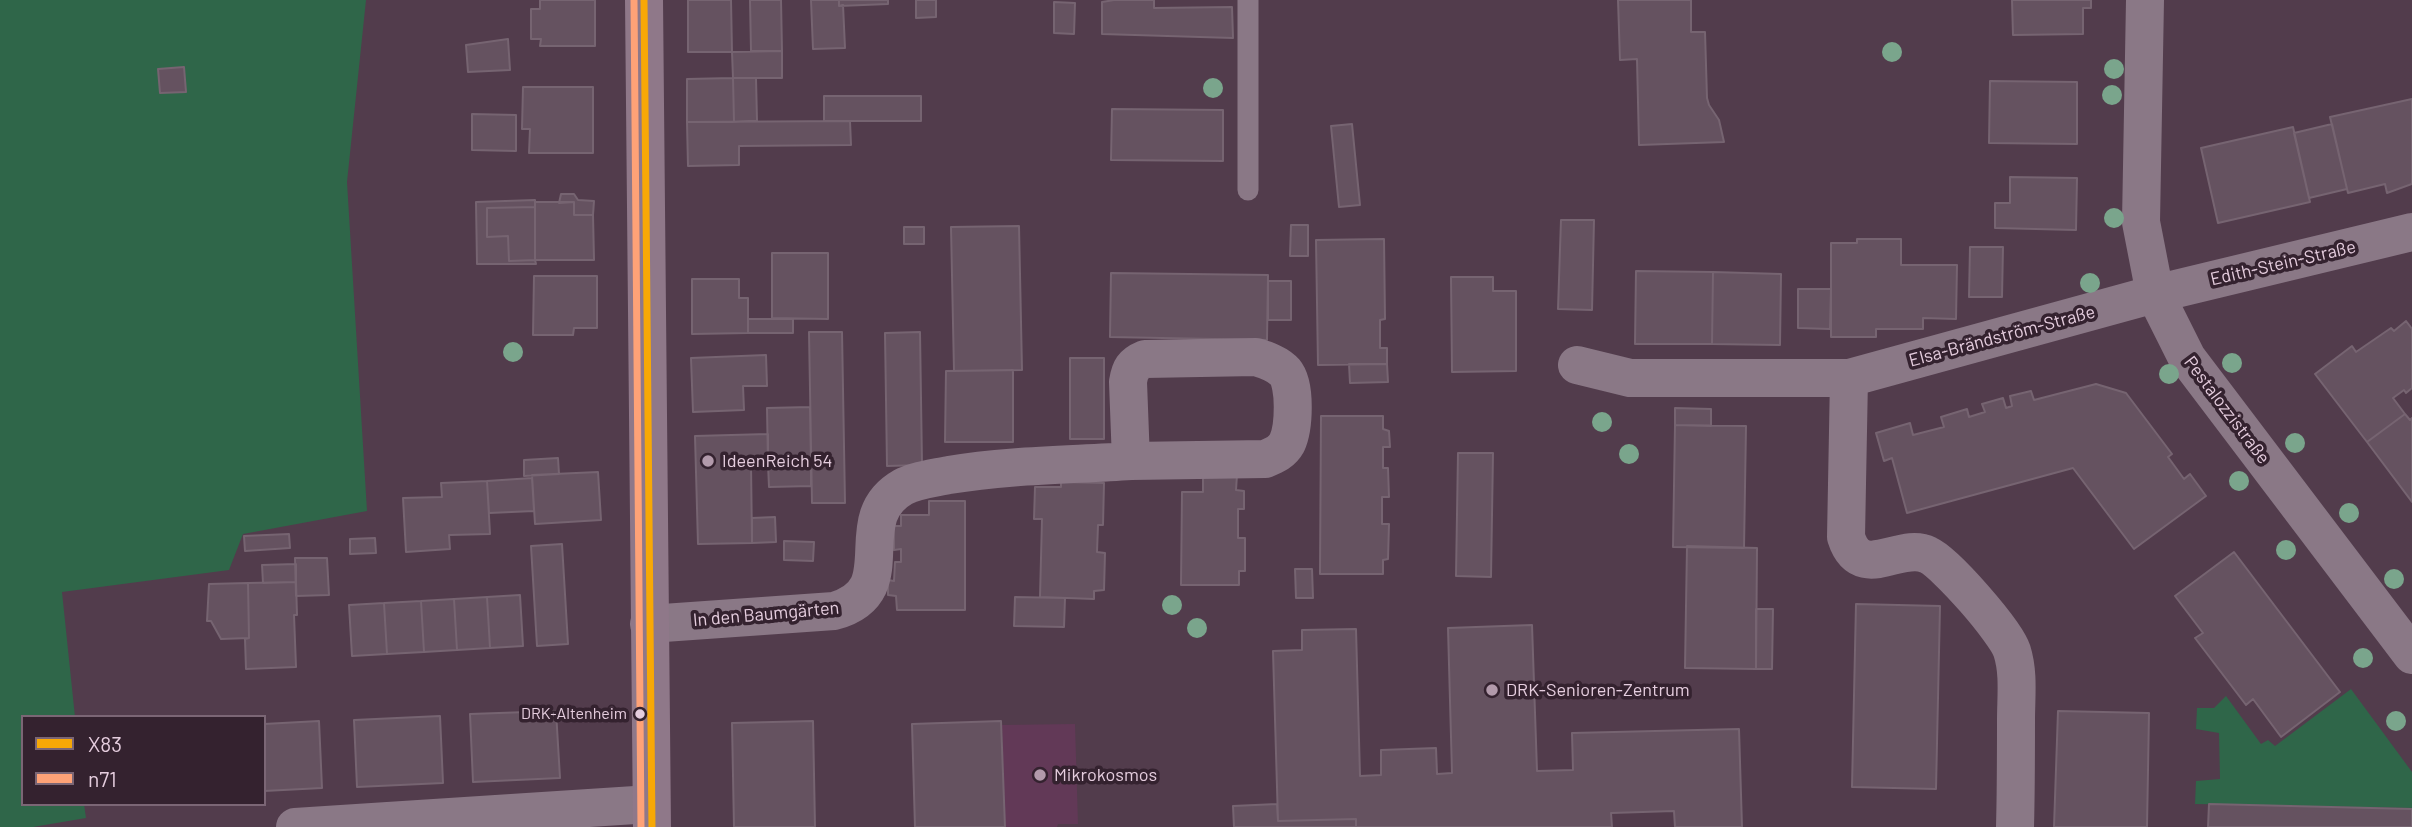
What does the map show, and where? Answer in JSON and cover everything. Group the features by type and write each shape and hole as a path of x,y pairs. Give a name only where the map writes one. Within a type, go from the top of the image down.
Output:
{"main road":[{"path":"644,0 651,816"}],"street":[{"name":"Pestalozzistraße","path":"2145,0 2141,222 2155,294 2187,358 2412,655"},
{"name":"Edith-Stein-Straße","path":"2155,294 2410,241"},
{"name":"Elsa-Brändström-Straße","path":"1577,365 1630,378 1849,378 2155,294"},
{"name":"In den Baumgärten","path":"649,624 834,611 848,607 861,599 869,584 873,568 875,519 887,500 904,486 931,478 990,470 1130,461 1265,458 1279,453 1287,442 1291,427 1292,391 1286,373 1270,362 1256,357 1145,359 1135,363 1130,370 1128,382 1130,461"},
{"path":"1849,378 1846,537 1849,548 1857,557 1870,560 1926,553 1941,562 2011,647 2016,681 2015,827"},
{"path":"295,827 651,816"}],"lane":[{"path":"1248,0 1248,190"}],"shaded area":[{"name":"Mikrokosmos","path":"1075,724 1078,824 1058,824 1057,827 1005,827 1002,725"}],"green space":[{"path":"0,0 366,0 347,182 367,511 243,534 229,570 62,592 75,715 21,715 21,806 84,806 86,818 33,827 0,827"},
{"path":"2351,689 2412,772 2412,808 2195,804 2196,781 2220,779 2219,733 2196,729 2197,708 2214,708 2226,696 2261,744 2268,740 2275,746"}],"building":[{"path":"540,0 595,0 595,46 540,46 541,39 531,39 531,9 540,9"},
{"path":"688,0 731,0 732,52 688,52"},
{"path":"750,0 781,0 782,51 751,51"},
{"path":"811,0 839,0 839,6 843,5 845,48 813,49"},
{"path":"839,0 888,0 888,4 839,6"},
{"path":"916,0 936,0 936,17 916,18"},
{"path":"1154,0 1154,8 1232,7 1233,38 1102,34 1102,2"},
{"path":"1618,0 1691,0 1691,32 1705,32 1707,98 1719,120 1724,142 1639,145 1637,59 1620,60"},
{"path":"2012,0 2091,0 2091,8 2083,8 2083,34 2013,35"},
{"path":"1054,2 1075,3 1074,34 1054,33"},
{"path":"508,39 510,70 468,72 466,45"},
{"path":"782,51 782,78 733,78 732,52"},
{"path":"184,67 186,92 160,93 158,69"},
{"path":"733,78 756,78 757,121 734,122"},
{"path":"733,78 734,122 687,122 687,79"},
{"path":"1990,81 2077,82 2077,144 1989,143"},
{"path":"523,87 593,87 593,153 529,153 530,129 522,129"},
{"path":"824,96 921,96 921,121 824,121"},
{"path":"2412,99 2412,184 2387,193 2385,184 2348,193 2330,117"},
{"path":"1112,109 1223,110 1223,161 1111,160"},
{"path":"472,114 516,115 516,151 472,150"},
{"path":"850,121 851,145 739,146 739,165 688,166 687,122"},
{"path":"1352,124 1360,205 1339,207 1331,126"},
{"path":"2332,124 2347,189 2309,198 2294,133"},
{"path":"2293,127 2310,202 2218,223 2201,148"},
{"path":"2010,177 2077,178 2076,230 1995,228 1995,203 2010,203"},
{"path":"561,194 574,194 578,200 594,201 593,215 574,215 574,202 559,203"},
{"path":"535,200 535,207 487,208 487,237 508,236 509,261 535,260 536,264 477,264 476,202"},
{"path":"535,202 574,202 574,215 593,215 594,260 535,260"},
{"path":"535,207 535,260 509,261 508,236 487,237 487,208"},
{"path":"1561,220 1594,220 1592,310 1558,309"},
{"path":"1291,225 1308,225 1308,256 1290,256"},
{"path":"1019,226 1022,370 954,371 951,227"},
{"path":"904,227 924,227 924,244 904,244"},
{"path":"1384,239 1385,319 1380,320 1380,348 1387,348 1387,364 1318,365 1316,240"},
{"path":"1857,239 1901,239 1901,265 1957,265 1956,319 1923,318 1923,329 1876,329 1876,337 1831,337 1831,243 1857,243"},
{"path":"1970,247 2003,247 2002,297 1969,297"},
{"path":"772,253 828,253 828,319 772,318"},
{"path":"1636,271 1713,272 1712,344 1635,344"},
{"path":"1713,272 1781,274 1780,345 1712,344"},
{"path":"1111,273 1268,275 1267,340 1110,337"},
{"path":"534,276 597,276 597,328 574,328 573,335 533,335"},
{"path":"1451,277 1493,277 1493,291 1516,291 1516,371 1452,372"},
{"path":"692,279 739,279 739,298 748,298 748,333 692,334"},
{"path":"1268,281 1291,281 1291,320 1268,320"},
{"path":"1798,289 1831,289 1830,329 1798,328"},
{"path":"748,319 793,319 793,333 748,333"},
{"path":"2406,321 2412,329 2412,388 2393,398 2405,414 2367,442 2315,374 2352,346 2356,352 2391,328 2394,331"},
{"path":"809,332 842,332 845,503 812,503"},
{"path":"920,332 922,465 887,466 885,333"},
{"path":"766,355 767,386 743,386 744,410 693,412 691,358"},
{"path":"1070,358 1104,358 1104,439 1070,439"},
{"path":"1349,364 1387,364 1388,382 1350,383"},
{"path":"1013,370 1013,442 945,442 946,371"},
{"path":"2096,384 2126,393 2172,454 2168,457 2184,479 2190,474 2206,496 2134,549 2073,468 1907,513 1892,458 1884,461 1876,433 1910,423 1913,435 1944,427 1941,417 1967,409 1969,417 1985,412 1982,404 2003,398 2006,408 2012,406 2010,396 2031,391 2034,400"},
{"path":"810,407 811,463 768,464 767,408"},
{"path":"1675,408 1711,409 1711,426 1675,425"},
{"path":"2405,414 2410,420 2412,418 2412,502 2367,442"},
{"path":"1321,416 1383,416 1383,429 1389,431 1390,447 1383,447 1383,468 1388,468 1389,497 1382,497 1382,524 1389,524 1388,559 1383,560 1383,574 1320,574"},
{"path":"1675,425 1746,426 1744,548 1673,547"},
{"path":"768,434 768,464 751,464 752,543 698,544 695,436"},
{"path":"1458,453 1493,453 1491,577 1456,576"},
{"path":"558,458 559,474 524,476 524,460"},
{"path":"811,463 811,486 769,487 768,464"},
{"path":"598,472 601,520 535,524 532,475"},
{"path":"1203,475 1237,475 1236,490 1244,491 1244,509 1238,509 1238,538 1245,538 1245,571 1239,571 1239,585 1181,585 1182,492 1203,492"},
{"path":"532,478 534,511 489,513 487,481"},
{"path":"487,481 490,534 449,535 450,549 406,552 403,498 442,497 441,483"},
{"path":"1061,482 1104,483 1103,525 1098,525 1097,552 1105,553 1104,590 1094,591 1094,599 1040,597 1042,519 1034,519 1035,487 1061,487"},
{"path":"929,501 965,501 965,610 897,610 896,596 888,595 888,580 894,581 895,562 901,562 901,549 894,550 894,526 901,526 901,515 929,515"},
{"path":"775,517 776,542 752,543 752,518"},
{"path":"289,534 290,548 245,551 244,536"},
{"path":"375,538 376,553 350,554 350,539"},
{"path":"784,541 814,542 813,561 784,560"},
{"path":"562,544 568,644 537,646 531,546"},
{"path":"1687,546 1757,548 1756,669 1685,668"},
{"path":"2234,552 2340,692 2281,737 2253,699 2246,705 2195,638 2203,633 2175,596"},
{"path":"295,558 327,558 329,595 296,596"},
{"path":"296,564 296,582 263,583 262,565"},
{"path":"1295,569 1312,569 1313,598 1296,598"},
{"path":"296,582 296,667 246,669 245,639 249,638 248,583"},
{"path":"248,583 249,638 221,639 211,621 207,621 209,584"},
{"path":"520,595 523,646 490,648 487,597"},
{"path":"487,597 490,648 457,650 454,599"},
{"path":"1015,597 1065,598 1064,627 1014,626"},
{"path":"454,599 457,650 424,652 421,601"},
{"path":"421,601 424,652 387,654 384,603"},
{"path":"384,603 387,654 352,656 349,605"},
{"path":"1856,604 1940,606 1936,789 1852,787"},
{"path":"1756,609 1773,609 1772,669 1756,669"},
{"name":"DRK-Senioren-Zentrum","path":"1532,625 1537,771 1573,770 1572,733 1739,729 1742,827 1675,827 1674,811 1611,813 1612,827 1356,827 1356,819 1278,821 1273,651 1302,650 1302,630 1356,629 1360,776 1381,775 1381,750 1436,748 1437,774 1452,773 1448,628"},
{"path":"556,711 560,778 473,782 470,714"},
{"path":"2058,711 2149,713 2147,827 2054,827"},
{"path":"440,716 443,783 357,787 354,720"},
{"path":"319,721 322,788 266,791 266,724"},
{"path":"813,721 815,827 734,827 732,723"},
{"path":"1001,721 1005,827 915,827 912,724"},
{"path":"1277,804 1278,821 1356,819 1356,827 1234,827 1233,806"},
{"path":"2209,804 2412,809 2412,827 2208,827"}],"transit line":[{"name":"n71","path":"634,0 641,827"},
{"name":"X83","path":"644,0 652,827"}],"place":[{"name":"IdeenReich 54","path":"708,461"},
{"name":"DRK-Senioren-Zentrum","path":"1492,690"},
{"name":"DRK-Altenheim","path":"640,714"},
{"name":"Mikrokosmos","path":"1040,775"}]}
